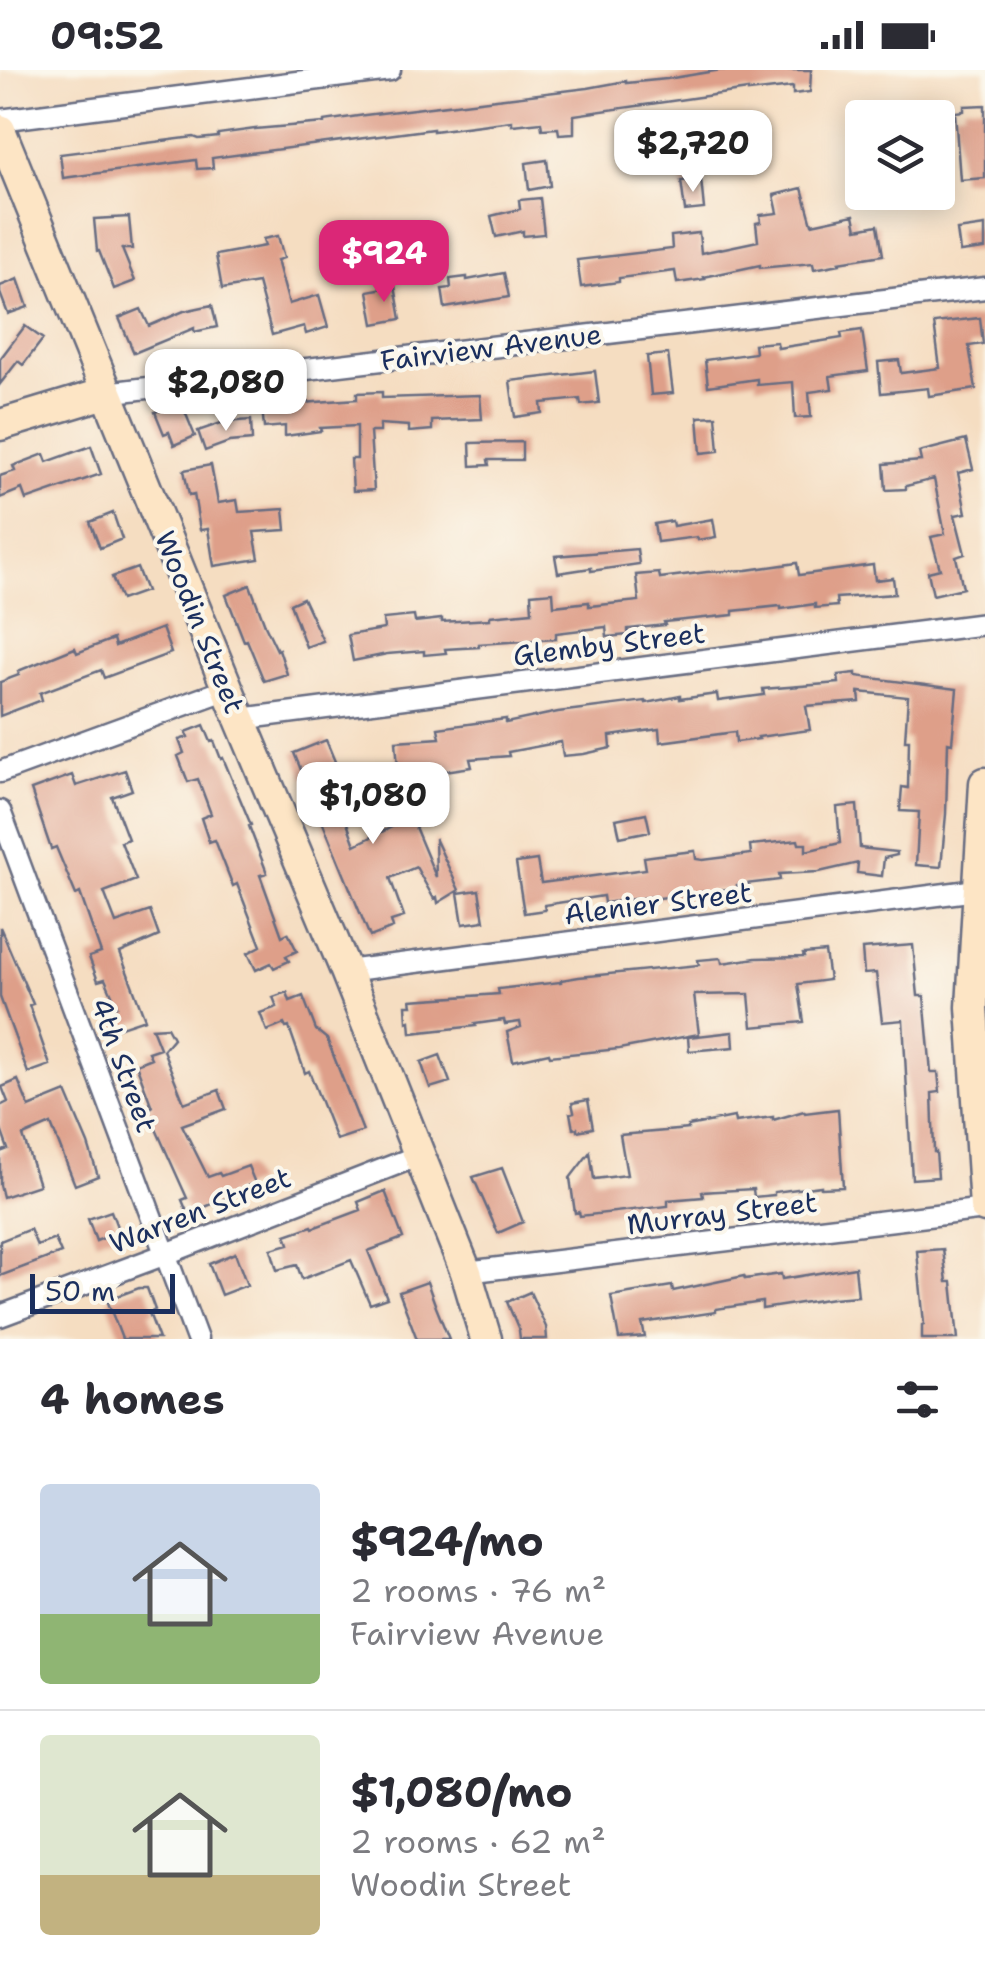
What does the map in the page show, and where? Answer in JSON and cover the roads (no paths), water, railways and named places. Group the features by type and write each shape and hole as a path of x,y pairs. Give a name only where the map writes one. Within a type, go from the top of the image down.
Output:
{"main road":[{"name":"Woodin Street","path":"0,130 420,1154 466,1272 486,1339"},
{"name":"Fairview Avenue","path":"0,425 106,393"},
{"path":"985,783 972,1006 985,1208"}],"street":[{"path":"0,120 390,70"},
{"name":"Fairview Avenue","path":"106,393 985,288"},
{"name":"Glemby Street","path":"240,718 985,624"},
{"path":"0,772 228,689"},
{"name":"4th Street","path":"0,810 197,1339"},
{"name":"Alenier Street","path":"346,971 977,890"},
{"name":"Warren Street","path":"0,1316 420,1154"},
{"name":"Murray Street","path":"466,1272 985,1208"}]}
